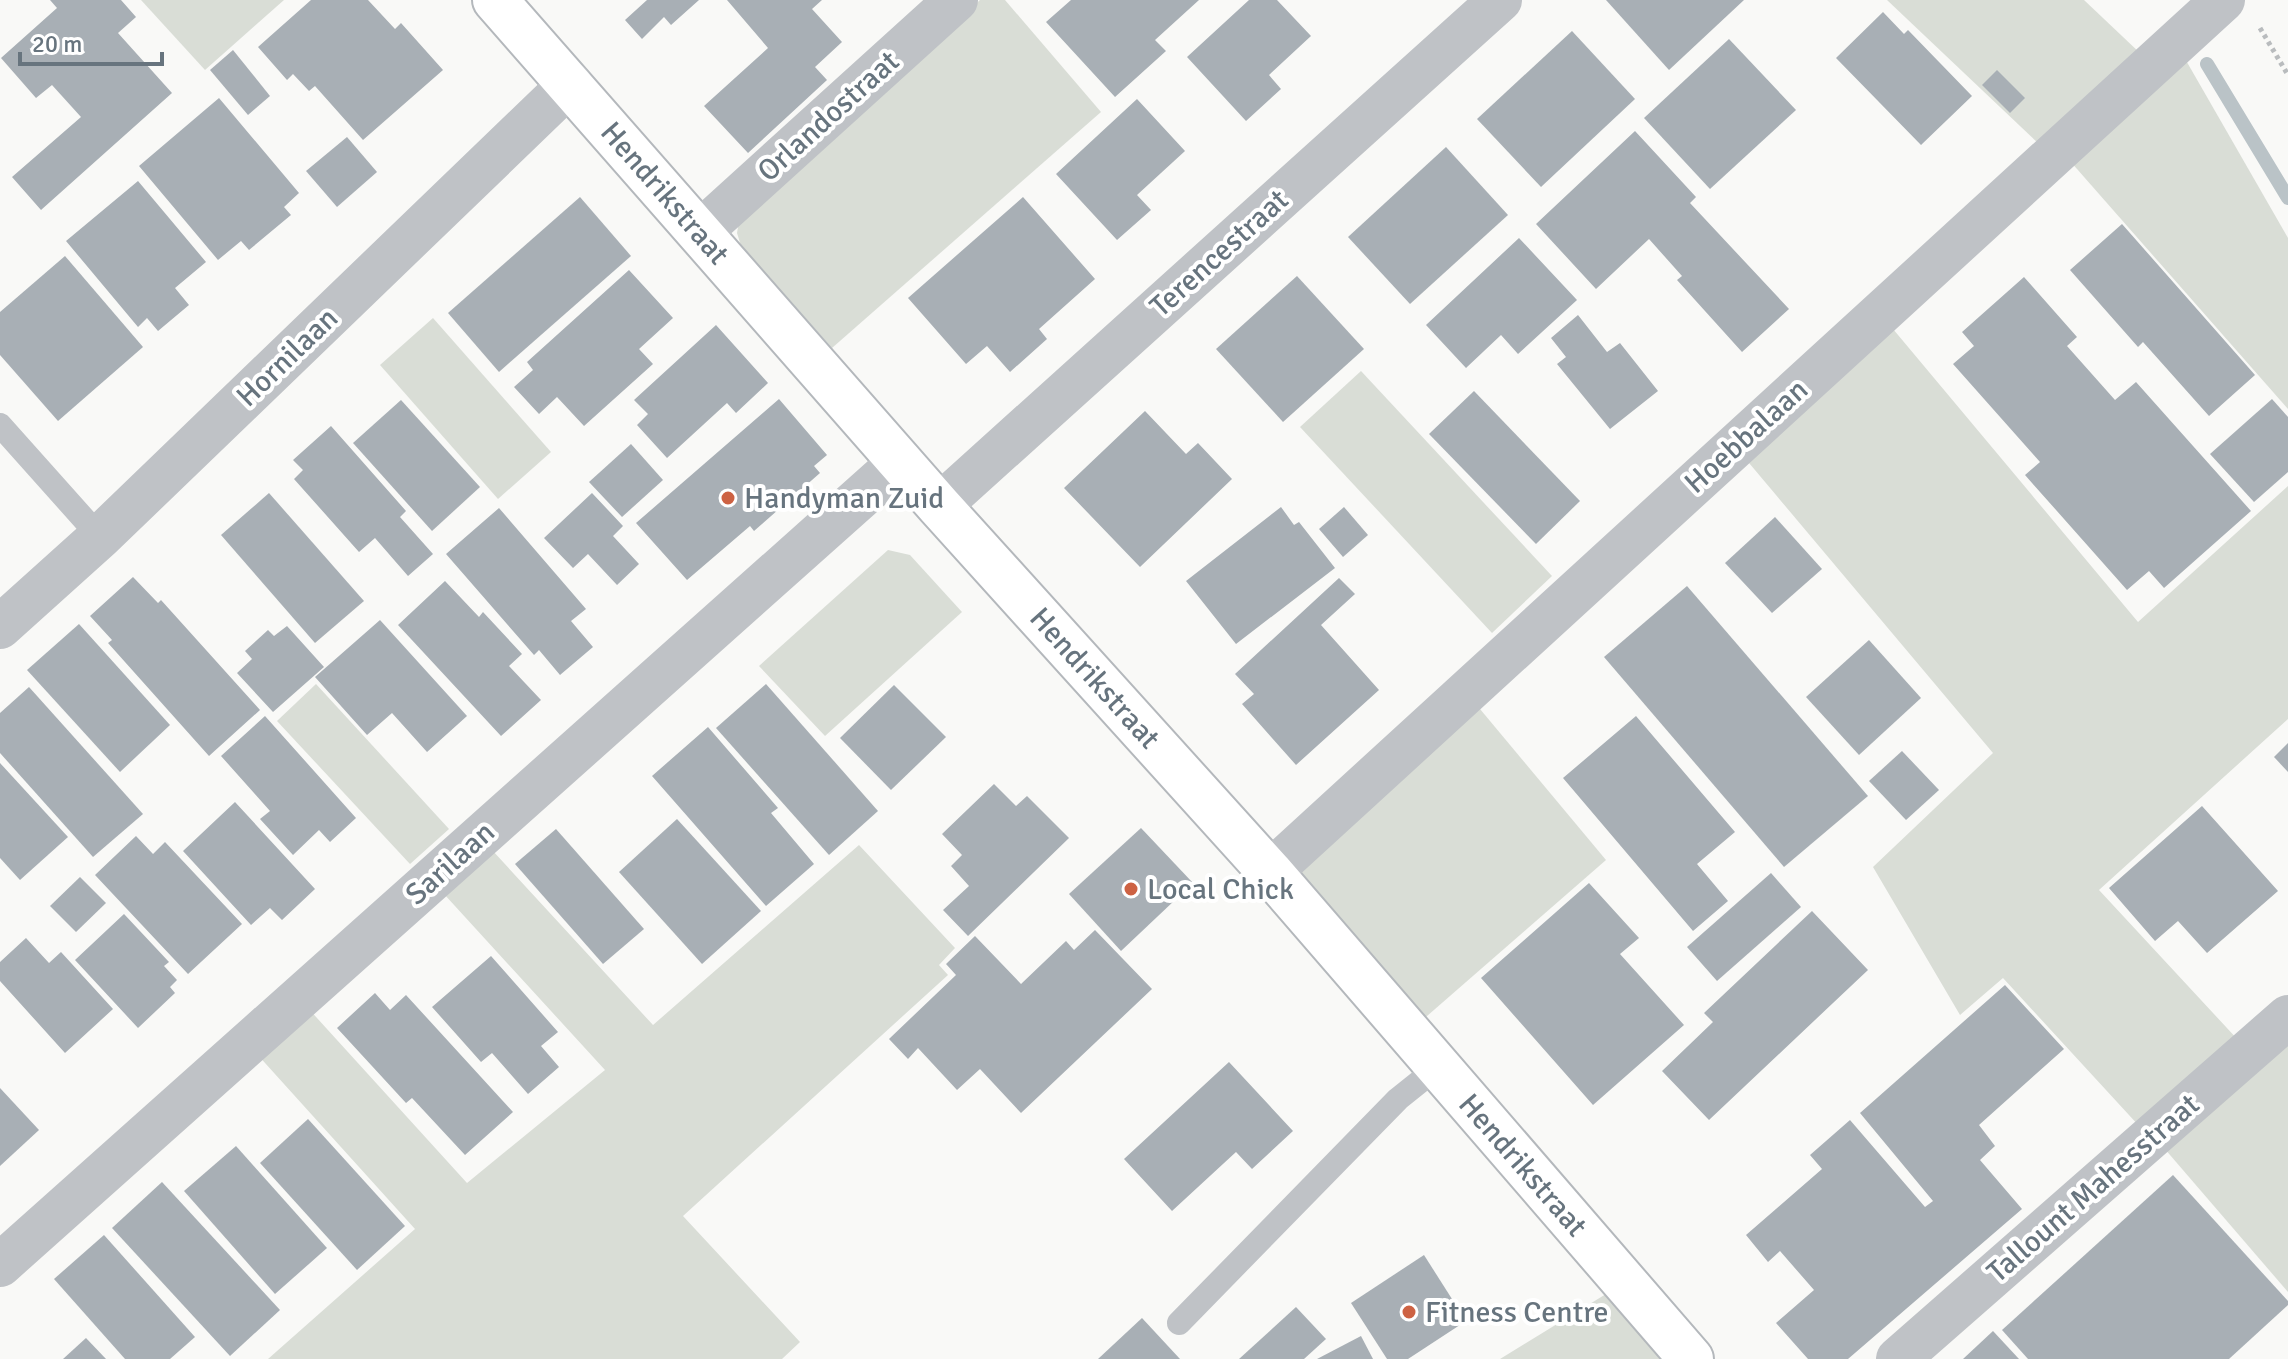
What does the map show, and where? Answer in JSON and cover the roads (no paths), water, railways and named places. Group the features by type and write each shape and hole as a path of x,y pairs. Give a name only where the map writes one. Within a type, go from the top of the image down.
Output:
{"street":[{"name":"Hendrikstraat","path":"495,0 939,506 1270,872 1691,1359"},
{"name":"Orlandostraat","path":"700,232 956,0"},
{"name":"Terencestraat","path":"939,506 1500,0"},
{"name":"Hoebbalaan","path":"1270,872 2240,13"},
{"name":"Hornilaan","path":"0,627 100,537 570,84"},
{"name":"Sarilaan","path":"0,1265 900,462"},
{"name":"Tallount Mahesstraat","path":"1898,1359 2288,1017"}],"lane":[{"path":"0,425 100,537"},
{"path":"1179,1323 1398,1099 1438,1067"}],"waterway":[{"path":"2207,64 2288,198"}],"place":[{"name":"Handyman Zuid","path":"728,498"},
{"name":"Local Chick","path":"1131,889"},
{"name":"Fitness Centre","path":"1409,1312"}]}
